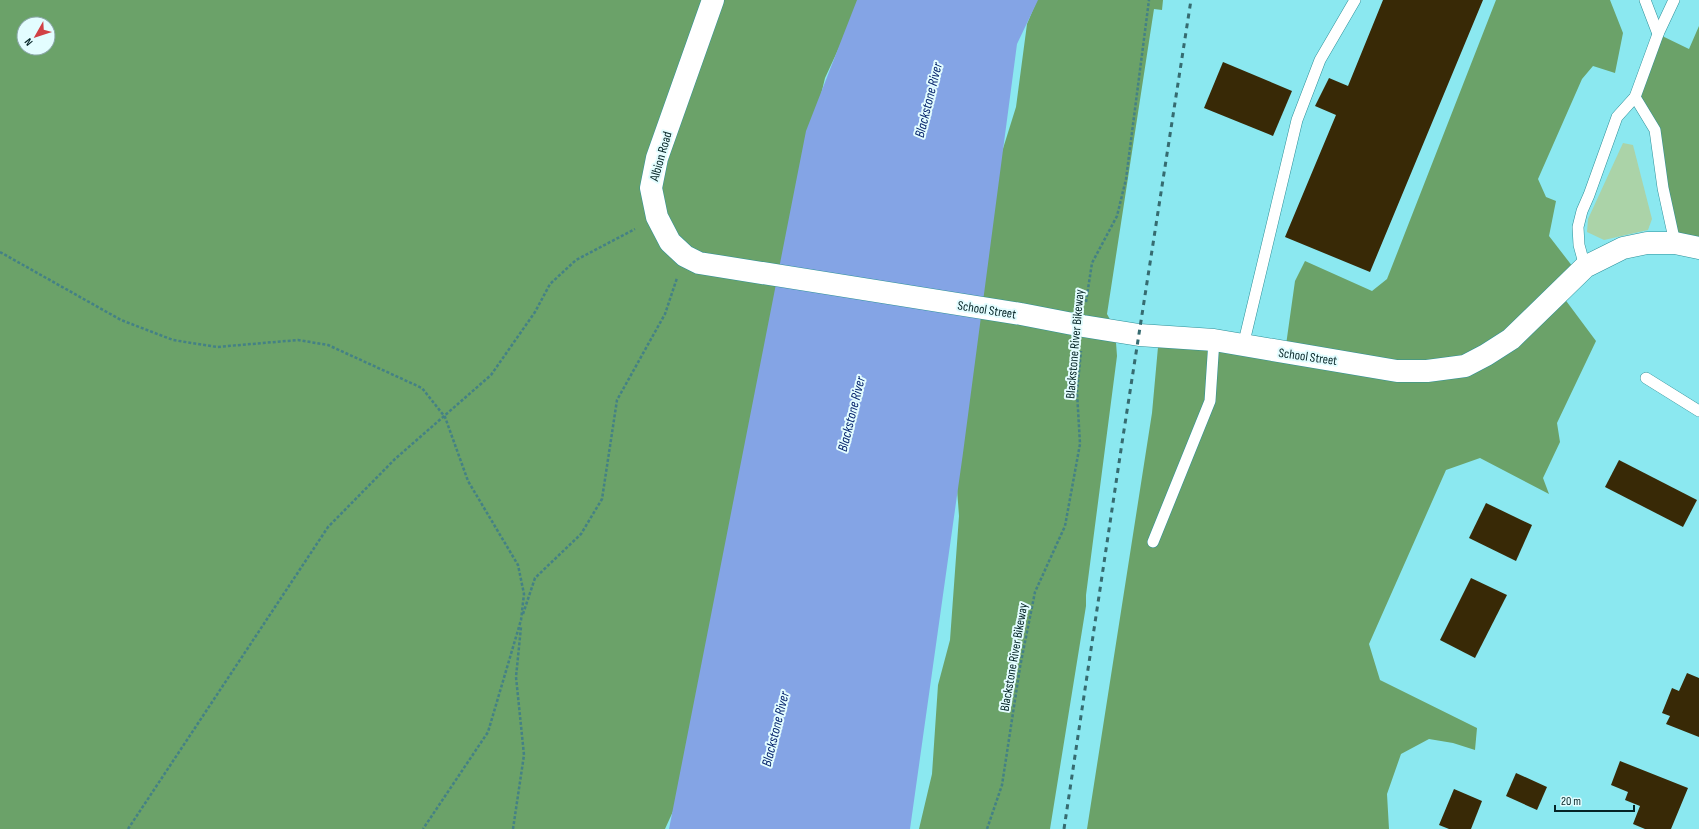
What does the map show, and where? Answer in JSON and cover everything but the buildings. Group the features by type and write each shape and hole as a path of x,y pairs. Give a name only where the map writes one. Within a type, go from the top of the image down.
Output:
{"street":[{"name":"Albion Road","path":"713,0 657,158 651,188 657,217 670,242 685,256 699,263 878,292"},
{"name":"School Street","path":"878,292 1021,314 1139,335 1214,340 1397,371 1427,371 1464,366 1486,355 1511,339 1585,267 1623,248 1647,243 1675,242 1699,248"}],"lane":[{"path":"1243,346 1297,120 1320,60 1354,0"},
{"path":"1645,0 1658,34"},
{"path":"1585,267 1579,245 1578,227 1582,211 1617,116 1635,97 1658,34 1674,0"},
{"path":"1635,97 1655,130 1663,188 1675,242"},
{"path":"1153,542 1210,402 1214,340"},
{"path":"1646,378 1699,411"}],"path":[{"name":"Blackstone River Bikeway","path":"987,829 1002,785 1020,667 1035,592 1065,526 1080,444 1077,392 1083,326 1092,263 1117,216 1126,179 1150,0"},
{"path":"128,829 328,527 395,459 491,375 535,312 550,284 576,260 657,217"},
{"path":"0,252 121,320 173,340 217,347 298,340 328,345 422,388 444,417 468,481 518,565 524,594 516,677 524,755 513,829"},
{"path":"423,829 488,732 535,578 581,534 602,499 617,400 665,314 685,256"}],"green space":[{"path":"0,0 861,0 825,78 796,198 694,765 665,829 0,829"},
{"path":"1037,0 1163,0 1162,10 1154,9 1107,314 1115,329 1117,356 1086,595 1086,606 1050,829 919,829 932,774 938,685 950,640 959,516 955,461 991,187 1016,107 1027,24"},
{"path":"1496,0 1610,0 1623,33 1615,73 1593,66 1582,79 1538,179 1546,197 1556,201 1549,236 1583,280 1564,298 1596,341 1557,423 1560,442 1543,478 1549,494 1480,458 1446,470 1369,644 1380,680 1477,728 1475,750 1453,743 1429,739 1401,754 1387,794 1389,829 1087,829 1152,413 1159,336 1286,345 1295,281 1305,261 1372,291 1387,279"},
{"path":"1699,26 1699,248 1675,243 1655,130 1635,97 1658,34 1689,49"},
{"path":"1623,143 1633,145 1652,219 1648,230 1604,240 1587,232 1588,219"}],"water":[{"name":"Blackstone River","path":"857,0 1038,0 1017,44 963,453 910,829 669,829 806,131"}],"railway":[{"path":"1064,829 1191,0"}]}
